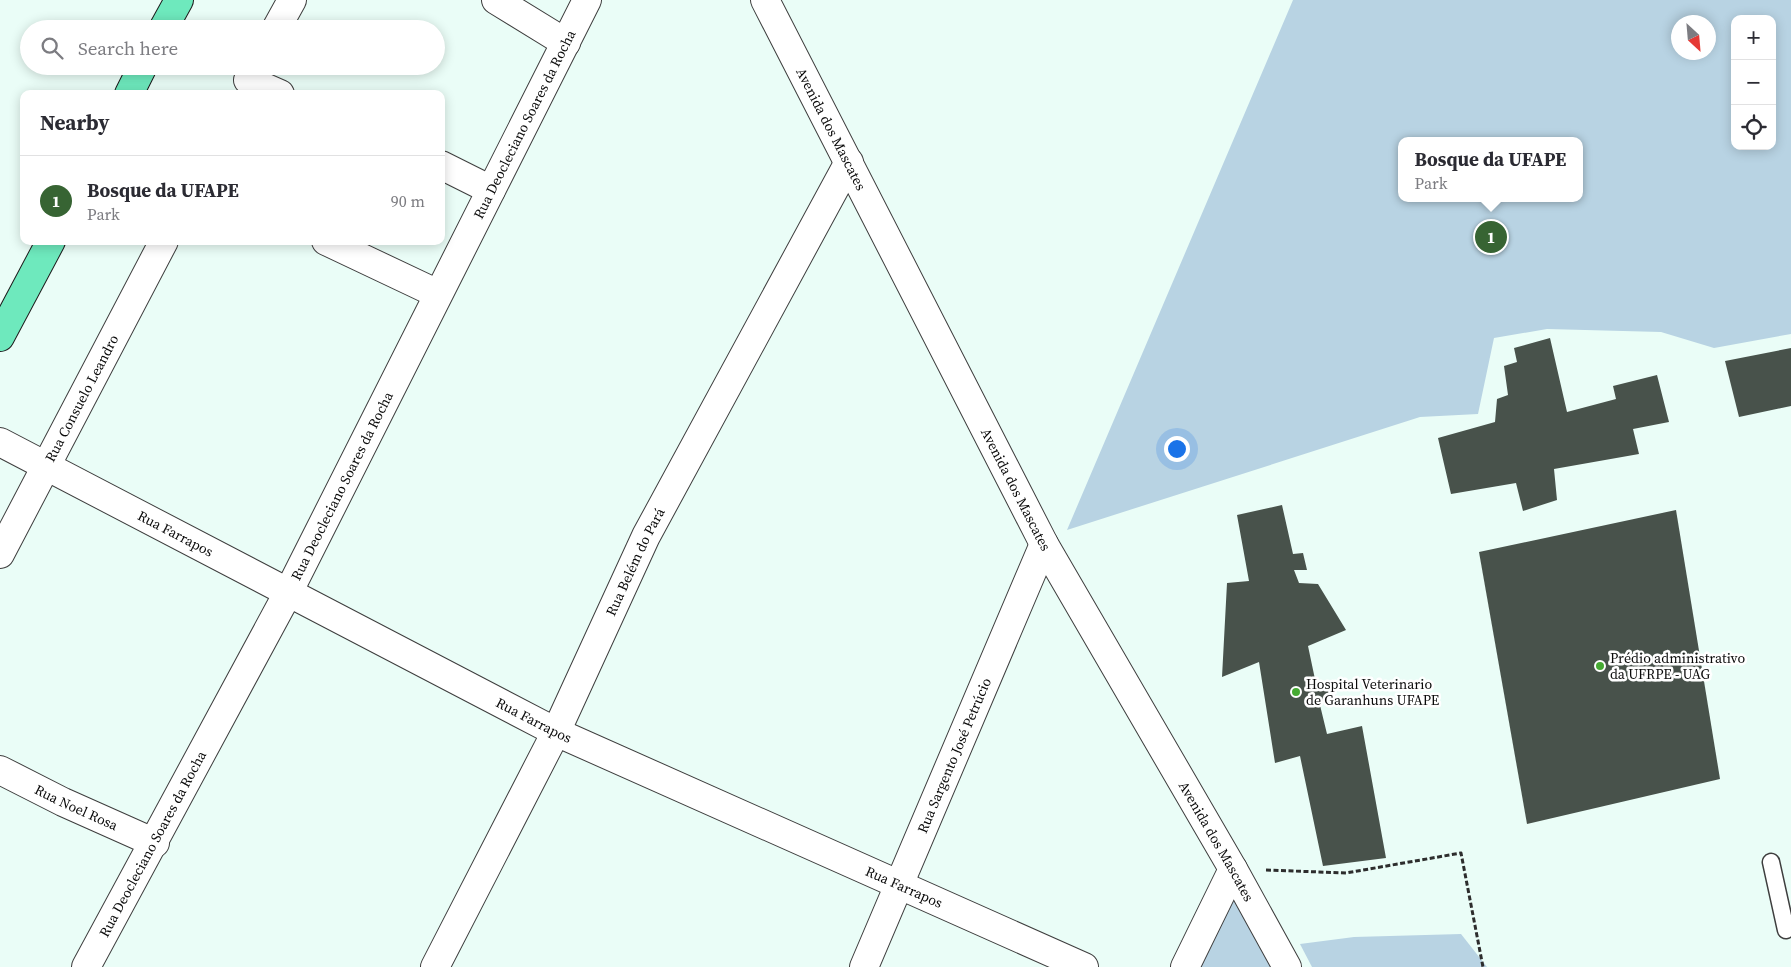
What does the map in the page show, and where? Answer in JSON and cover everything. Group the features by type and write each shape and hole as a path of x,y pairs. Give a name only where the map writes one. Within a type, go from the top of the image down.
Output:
{"main road":[{"path":"168,20 179,0"},
{"path":"131,90 139,75"},
{"path":"0,337 49,245"}],"street":[{"path":"281,20 292,0"},
{"path":"496,0 566,43"},
{"name":"Rua Deocleciano Soares da Rocha","path":"86,967 155,843 289,591 587,0"},
{"name":"Avenida dos Mascates","path":"765,0 1044,544 1233,869 1287,967"},
{"path":"248,80 271,90"},
{"name":"Rua Belém do Pará","path":"435,967 556,732 646,536 849,162"},
{"path":"445,167 491,190"},
{"name":"Rua Consuelo Leandro","path":"0,554 162,245"},
{"path":"334,245 438,294"},
{"name":"Rua Farrapos","path":"0,442 289,591 556,732 1084,967"},
{"name":"Rua Sargento José Petrúcio","path":"864,967 1044,544"},
{"name":"Rua Noel Rosa","path":"0,770 63,802 155,843"},
{"path":"1185,967 1233,869"}],"lane":[{"path":"1771,862 1786,930"}],"path":[{"path":"1233,869 1346,874 1462,853 1483,967"}],"shaded area":[{"path":"1293,0 1791,0 1791,334 1714,348 1661,332 1547,329 1494,338 1478,414 1420,417 1067,530"},
{"path":"1236,879 1282,967 1195,967"},
{"path":"1461,934 1487,967 1312,967 1300,944 1354,937"}],"building":[{"path":"1550,338 1567,412 1616,399 1613,386 1657,375 1669,422 1633,429 1639,454 1554,469 1557,500 1523,511 1516,483 1451,494 1438,438 1495,422 1497,399 1508,395 1504,366 1517,362 1514,348"},
{"path":"1791,348 1791,406 1739,417 1725,361"},
{"name":"Hospital Veterinario de Garanhuns UFAPE","path":"1282,505 1293,554 1303,553 1307,570 1294,570 1299,583 1318,584 1346,630 1308,646 1316,684 1328,683 1331,701 1319,701 1327,734 1362,726 1386,858 1323,866 1300,756 1275,763 1259,662 1222,677 1227,583 1249,581 1237,515"},
{"name":"Prédio administrativo da UFRPE - UAG","path":"1676,510 1720,779 1527,824 1479,552"}],"place":[{"name":"Bosque da UFAPE","path":"1491,237"},
{"name":"Prédio administrativo da UFRPE - UAG","path":"1600,666"},
{"name":"Hospital Veterinario de Garanhuns UFAPE","path":"1296,692"}]}
